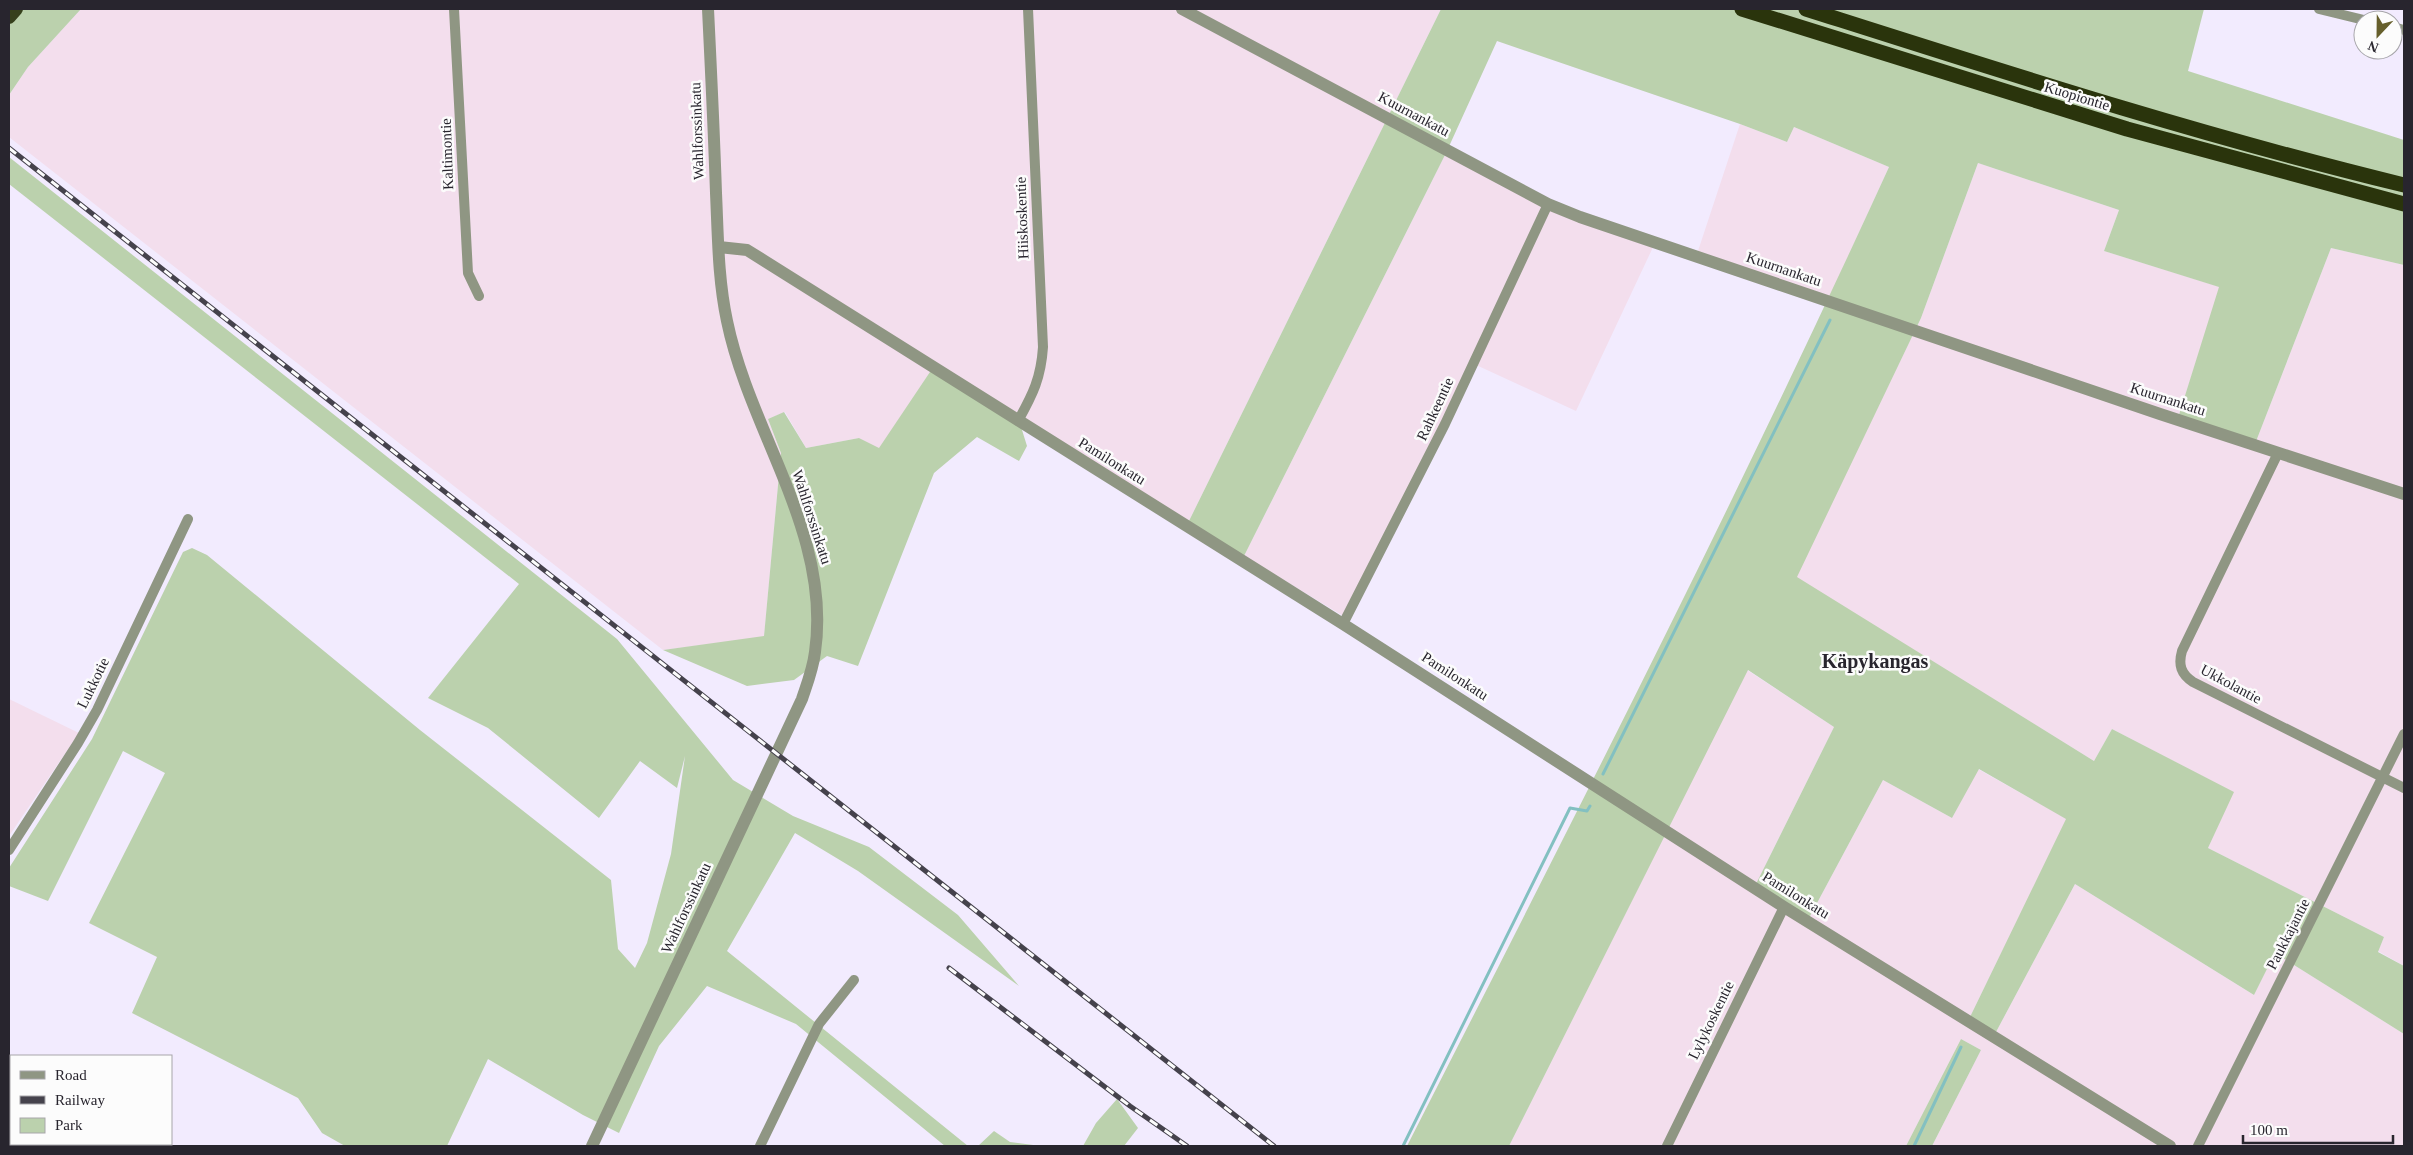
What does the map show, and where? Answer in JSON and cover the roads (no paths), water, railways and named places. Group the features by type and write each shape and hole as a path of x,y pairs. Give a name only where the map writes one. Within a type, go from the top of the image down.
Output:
{"highway":[{"path":"9,17 16,9"},
{"name":"Kuopiontie","path":"1742,9 2136,132 2404,204"},
{"name":"Kuopiontie","path":"1806,9 2001,70 2305,160 2404,185"}],"street":[{"name":"Kaltimontie","path":"454,9 468,273 479,296"},
{"name":"Wahlforssinkatu","path":"592,1146 794,718 802,700 815,654 817,614 809,550 734,351 724,306 718,247 708,9"},
{"name":"Hiiskoskentie","path":"1018,421 1035,392 1041,371 1043,347 1028,9"},
{"name":"Kuurnankatu","path":"1182,9 1548,204 1616,230 2404,494"},
{"path":"2319,9 2353,17"},
{"name":"Rahkeentie","path":"1343,624 1445,424 1548,204"},
{"name":"Pamilonkatu","path":"718,247 748,250 1343,624 1784,907 2170,1146"},
{"name":"Ukkolantie","path":"2278,453 2182,651 2180,668 2186,677 2193,682 2404,788"},
{"name":"Lukkotie","path":"9,850 97,710 188,519"},
{"name":"Paukkajantie","path":"2198,1146 2404,734"},
{"name":"Lylykoskentie","path":"1667,1146 1784,907"},
{"path":"760,1146 819,1024 854,980"}],"waterway":[{"path":"1603,774 1830,320"},
{"path":"1403,1146 1570,808 1587,811 1590,806"},
{"path":"1914,1146 1961,1047"}],"railway":[{"path":"9,148 1274,1146"},
{"path":"949,968 1130,1106 1187,1146"}],"district":[{"name":"Käpykangas","path":"1875,661"}]}
